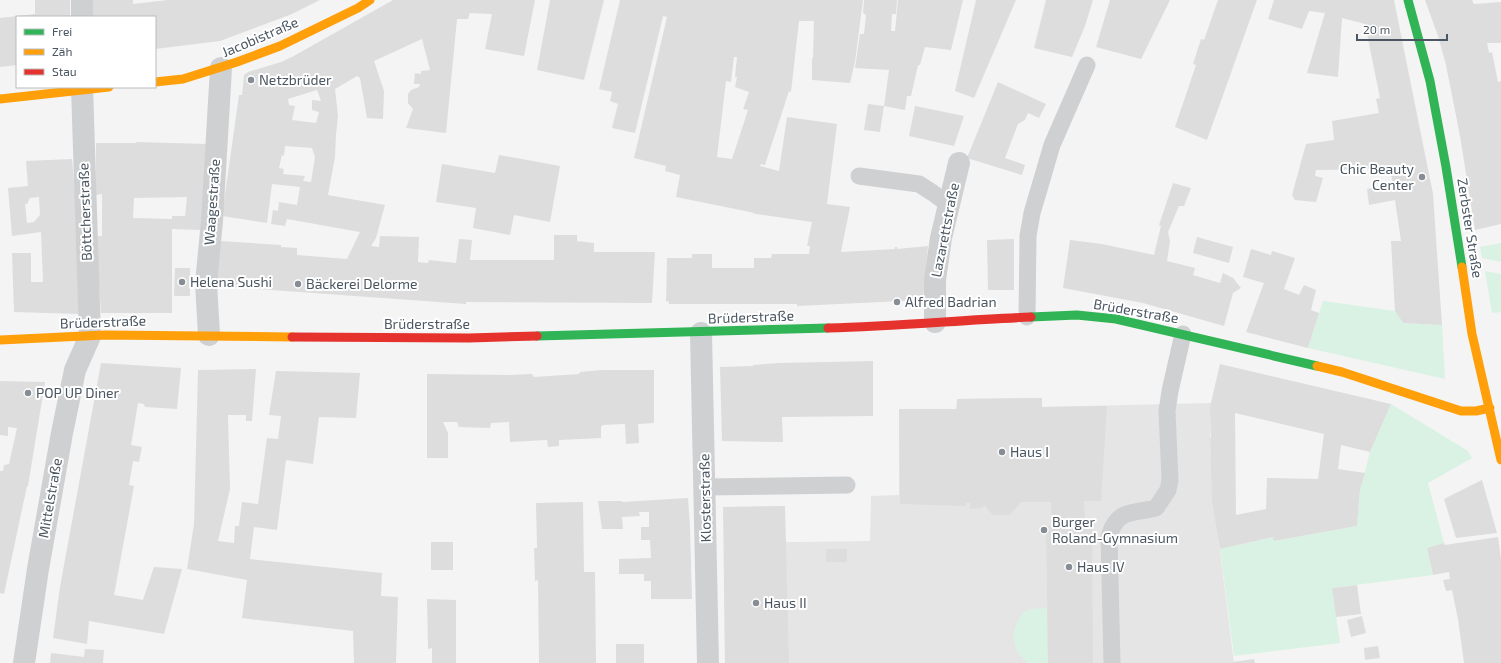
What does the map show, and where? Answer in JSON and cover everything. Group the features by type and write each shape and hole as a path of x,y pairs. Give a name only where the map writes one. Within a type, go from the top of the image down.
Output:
{"street":[{"path":"82,0 82,16"},
{"name":"Jacobistraße","path":"156,82 183,79 221,68 280,46 358,8 370,0"},
{"name":"Zerbster Straße","path":"1408,0 1430,81 1446,167 1472,334 1501,460"},
{"name":"Waagestraße","path":"209,335 206,282 212,222 221,68"},
{"path":"0,99 82,88"},
{"name":"Böttcherstraße","path":"82,88 90,336"},
{"name":"Lazarettstraße","path":"935,322 935,280 941,238 959,162"},
{"name":"Brüderstraße","path":"0,340 90,336 209,335 372,338 701,332 887,326 935,322 1077,315 1116,319 1342,372 1461,411 1476,411 1490,408"},
{"name":"Klosterstraße","path":"701,332 708,663"},
{"name":"Mittelstraße","path":"24,663 38,568 62,433 75,370 90,336"}],"lane":[{"path":"1027,317 1028,236 1032,213 1052,145 1087,65"},
{"path":"859,176 919,184 934,193 949,205"},
{"path":"1112,663 1109,536 1113,525 1119,517 1132,512 1156,508 1168,490 1170,480 1167,411 1183,334"},
{"path":"705,487 847,485"}],"shaded area":[{"name":"Burger Roland-Gymnasium","path":"1042,398 1042,407 1211,403 1210,454 1216,519 1234,663 725,663 724,543 870,541 871,496 899,495 899,409 956,409 957,399"}],"green space":[{"path":"1501,243 1501,262 1482,258 1480,247"},
{"path":"1485,271 1501,274 1501,312 1492,313"},
{"path":"1323,301 1395,311 1403,323 1442,325 1445,379 1308,348"},
{"path":"1391,404 1468,451 1472,458 1428,483 1444,543 1427,548 1433,575 1332,588 1340,643 1234,656 1220,549 1273,537 1275,541 1357,526 1360,490 1370,452"},
{"path":"1047,608 1048,663 1028,663 1023,659 1015,644 1015,627 1021,615 1026,611"}],"building":[{"path":"35,0 70,0 70,16 18,16 35,14"},
{"path":"91,0 133,0 133,4 168,0 320,0 292,14 220,41 156,49 156,16 91,16"},
{"path":"393,0 535,0 524,56 485,49 492,14 470,13 468,19 457,19 446,133 406,128 413,109 408,103 408,94 411,90 419,87 420,84 414,84 415,73 421,74 421,71 430,70 422,39 374,61 384,91 383,119 367,118 360,78 357,76 335,89 338,116 335,157 328,195 385,205 376,238 371,246 379,247 380,236 419,237 418,262 428,263 429,260 456,263 459,239 472,240 470,260 554,260 554,235 577,235 577,241 594,243 594,252 655,252 652,303 466,302 466,304 216,286 220,241 281,245 281,247 297,248 297,255 347,259 360,232 287,219 285,226 271,224 273,210 278,211 279,202 297,205 300,187 272,184 267,223 222,216 239,95 242,95 244,75 248,72 292,57","holes":["317,90 321,101 312,100 312,110 319,112 316,123 292,120 295,106 289,105 288,99","285,146 312,148 315,157 311,182 303,181 305,176 283,174 284,169 279,168 282,155 284,156"]},
{"path":"550,0 604,0 584,80 537,70"},
{"path":"620,0 863,0 855,62 850,83 812,80 814,21 799,21 791,92 789,91 765,165 761,164 760,166 779,171 787,117 837,124 827,204 850,207 841,252 895,249 895,247 897,247 897,249 928,246 923,300 797,306 797,304 669,304 669,302 666,301 667,258 692,258 692,254 712,254 712,268 754,268 754,258 771,258 772,254 809,254 810,246 807,246 812,222 756,214 676,197 680,175 665,171 666,166 634,158 667,17 663,16 635,133 612,128 618,104 610,101 612,92 599,89","holes":["734,57 737,57 735,77 737,77 735,87 749,92 743,109 748,110 732,159 717,157 726,81 731,82"]},
{"path":"864,0 897,0 896,14 892,14 891,31 895,31 898,0 963,0 951,50 925,47 920,65 918,65 911,96 907,96 905,110 884,106 889,70 855,68 860,34 864,34 866,15 863,13"},
{"path":"976,0 1016,0 974,98 955,91"},
{"path":"1046,0 1093,0 1085,26 1072,57 1034,48"},
{"path":"1110,0 1170,0 1141,59 1096,47"},
{"path":"1218,0 1257,0 1207,140 1175,127 1196,65 1193,64 1201,39 1204,40"},
{"path":"1274,0 1394,0 1433,194 1442,325 1403,323 1395,311 1391,241 1401,241 1395,200 1369,205 1367,189 1393,184 1390,169 1316,170 1315,176 1323,178 1316,202 1295,200 1292,195 1306,144 1334,140 1332,121 1379,113 1376,99 1380,98 1365,24 1342,18 1338,77 1307,73 1325,13 1309,11 1302,29 1268,19"},
{"path":"1425,0 1472,0 1474,4 1501,2 1501,43 1487,43 1489,53 1492,52 1498,82 1501,81 1501,224 1475,230 1460,136 1446,65 1438,36"},
{"path":"16,16 16,65 0,67 0,18"},
{"path":"998,82 1046,104 1039,118 1028,113 1025,120 1018,124 1005,158 1025,165 1022,175 967,158"},
{"path":"868,104 884,106 880,132 864,130"},
{"path":"915,106 964,116 954,146 909,136"},
{"path":"96,143 207,144 201,230 172,229 172,313 101,313 97,256 98,236 102,236 102,194 96,195","holes":["187,197 185,216 172,216 172,219 133,218 134,198"]},
{"path":"499,155 560,166 550,222 514,215 510,235 473,228 476,208 436,202 442,164 495,173"},
{"path":"72,159 75,192 80,314 14,312 12,253 31,253 31,282 43,282 41,232 12,236 8,188 28,186 26,161","holes":["39,197 40,215 34,222 27,223 25,204 27,204 30,198"]},
{"path":"1173,183 1191,188 1184,206 1179,206 1168,232 1170,241 1167,261 1195,268 1193,275 1220,283 1223,273 1233,278 1241,288 1233,293 1224,326 1143,303 1063,288 1070,240 1102,244 1154,255 1161,226 1159,225"},
{"path":"1197,237 1233,247 1229,263 1193,253"},
{"path":"1014,239 1014,290 988,290 987,240"},
{"path":"1251,249 1271,255 1272,251 1295,258 1284,289 1299,295 1304,285 1316,290 1311,310 1319,313 1308,348 1246,332 1264,283 1243,277"},
{"name":"Helena Sushi","path":"175,268 190,268 190,296 174,296"},
{"path":"873,361 873,416 782,417 783,442 722,441 720,367 753,366 779,363"},
{"path":"101,363 181,368 177,409 145,407 144,404 138,403 131,445 142,447 139,462 133,461 129,485 134,486 114,595 143,600 154,567 182,569 164,634 89,621 87,644 53,638 60,587"},
{"path":"1220,364 1391,404 1370,452 1341,445 1338,469 1365,473 1360,490 1357,526 1274,541 1273,537 1220,549 1212,501 1210,407","holes":["1235,413 1324,434 1318,479 1267,478 1266,509 1236,515"]},
{"path":"256,369 252,421 246,421 246,415 228,415 230,489 218,541 234,543 235,526 239,526 242,502 258,504 267,438 278,439 281,416 269,415 276,371 360,373 356,418 319,417 313,464 286,460 277,530 254,527 250,559 382,573 381,596 398,597 396,663 354,663 353,631 242,618 247,580 187,569 194,524 198,370"},
{"path":"601,370 654,370 654,423 638,424 639,443 626,444 625,424 602,425 601,438 559,440 559,446 548,447 547,440 510,442 509,422 491,423 490,428 459,427 457,422 443,422 448,433 448,458 427,458 427,374 532,374 534,377 579,374 580,372"},
{"path":"0,381 45,382 28,486 4,594 0,593 0,471 3,471 4,465 9,464 17,428 8,427 8,436 0,435"},
{"name":"Haus I","path":"1042,398 1042,407 1107,406 1101,501 1084,501 1085,525 1092,525 1093,663 1048,663 1046,526 1052,526 1051,502 1021,502 1010,515 993,515 984,505 982,508 970,509 970,503 966,503 966,506 900,504 899,409 957,409 957,399"},
{"path":"1482,480 1497,533 1456,538 1444,499"},
{"path":"688,498 692,599 651,599 651,581 644,581 644,574 619,574 619,559 651,558 650,540 641,540 641,527 649,527 649,512 639,512 640,516 622,517 623,529 602,529 598,501 622,502"},
{"path":"583,502 584,572 595,572 596,663 539,663 538,580 535,581 534,548 537,548 536,503"},
{"name":"Haus II","path":"785,506 789,663 725,663 723,507"},
{"path":"1498,537 1501,559 1501,663 1464,663 1458,619 1452,590 1446,591 1443,580 1450,579 1449,572 1433,575 1427,548 1444,543 1445,545"},
{"path":"431,542 453,542 453,570 431,570"},
{"path":"826,549 847,549 847,562 826,562"},
{"path":"1357,585 1361,614 1336,617 1332,588"},
{"path":"427,599 456,600 456,663 432,663 432,648 428,649"},
{"path":"1362,616 1366,633 1351,637 1347,620"},
{"path":"616,644 644,644 644,663 616,663"},
{"path":"1378,646 1380,658 1365,660 1364,648"},
{"path":"85,649 104,650 103,663 50,663 51,653 84,657"},
{"path":"1254,659 1255,663 1233,663 1233,662"}],"traffic: fast":[{"path":"1408,0 1430,81 1462,267"},
{"path":"1031,317 1077,315 1116,319 1317,366"},
{"path":"537,336 828,328"}],"traffic: slow":[{"path":"156,82 183,79 237,62 280,46 358,8 370,0"},
{"path":"0,99 100,88"},
{"path":"1462,267 1472,334 1501,460"},
{"path":"0,340 105,335 292,337"},
{"path":"1317,366 1342,372 1461,411 1476,411 1490,408"}],"traffic: jam":[{"path":"828,328 1031,317"},
{"path":"292,337 469,338 537,336"}],"place":[{"name":"Netzbrüder","path":"251,80"},
{"name":"Chic Beauty Center","path":"1422,177"},
{"name":"Helena Sushi","path":"182,282"},
{"name":"Bäckerei Delorme","path":"298,284"},
{"name":"Alfred Badrian","path":"897,302"},
{"name":"POP UP Diner","path":"28,393"},
{"name":"Haus I","path":"1002,452"},
{"name":"Burger Roland-Gymnasium","path":"1044,530"},
{"name":"Haus IV","path":"1069,567"},
{"name":"Haus II","path":"756,603"}]}
